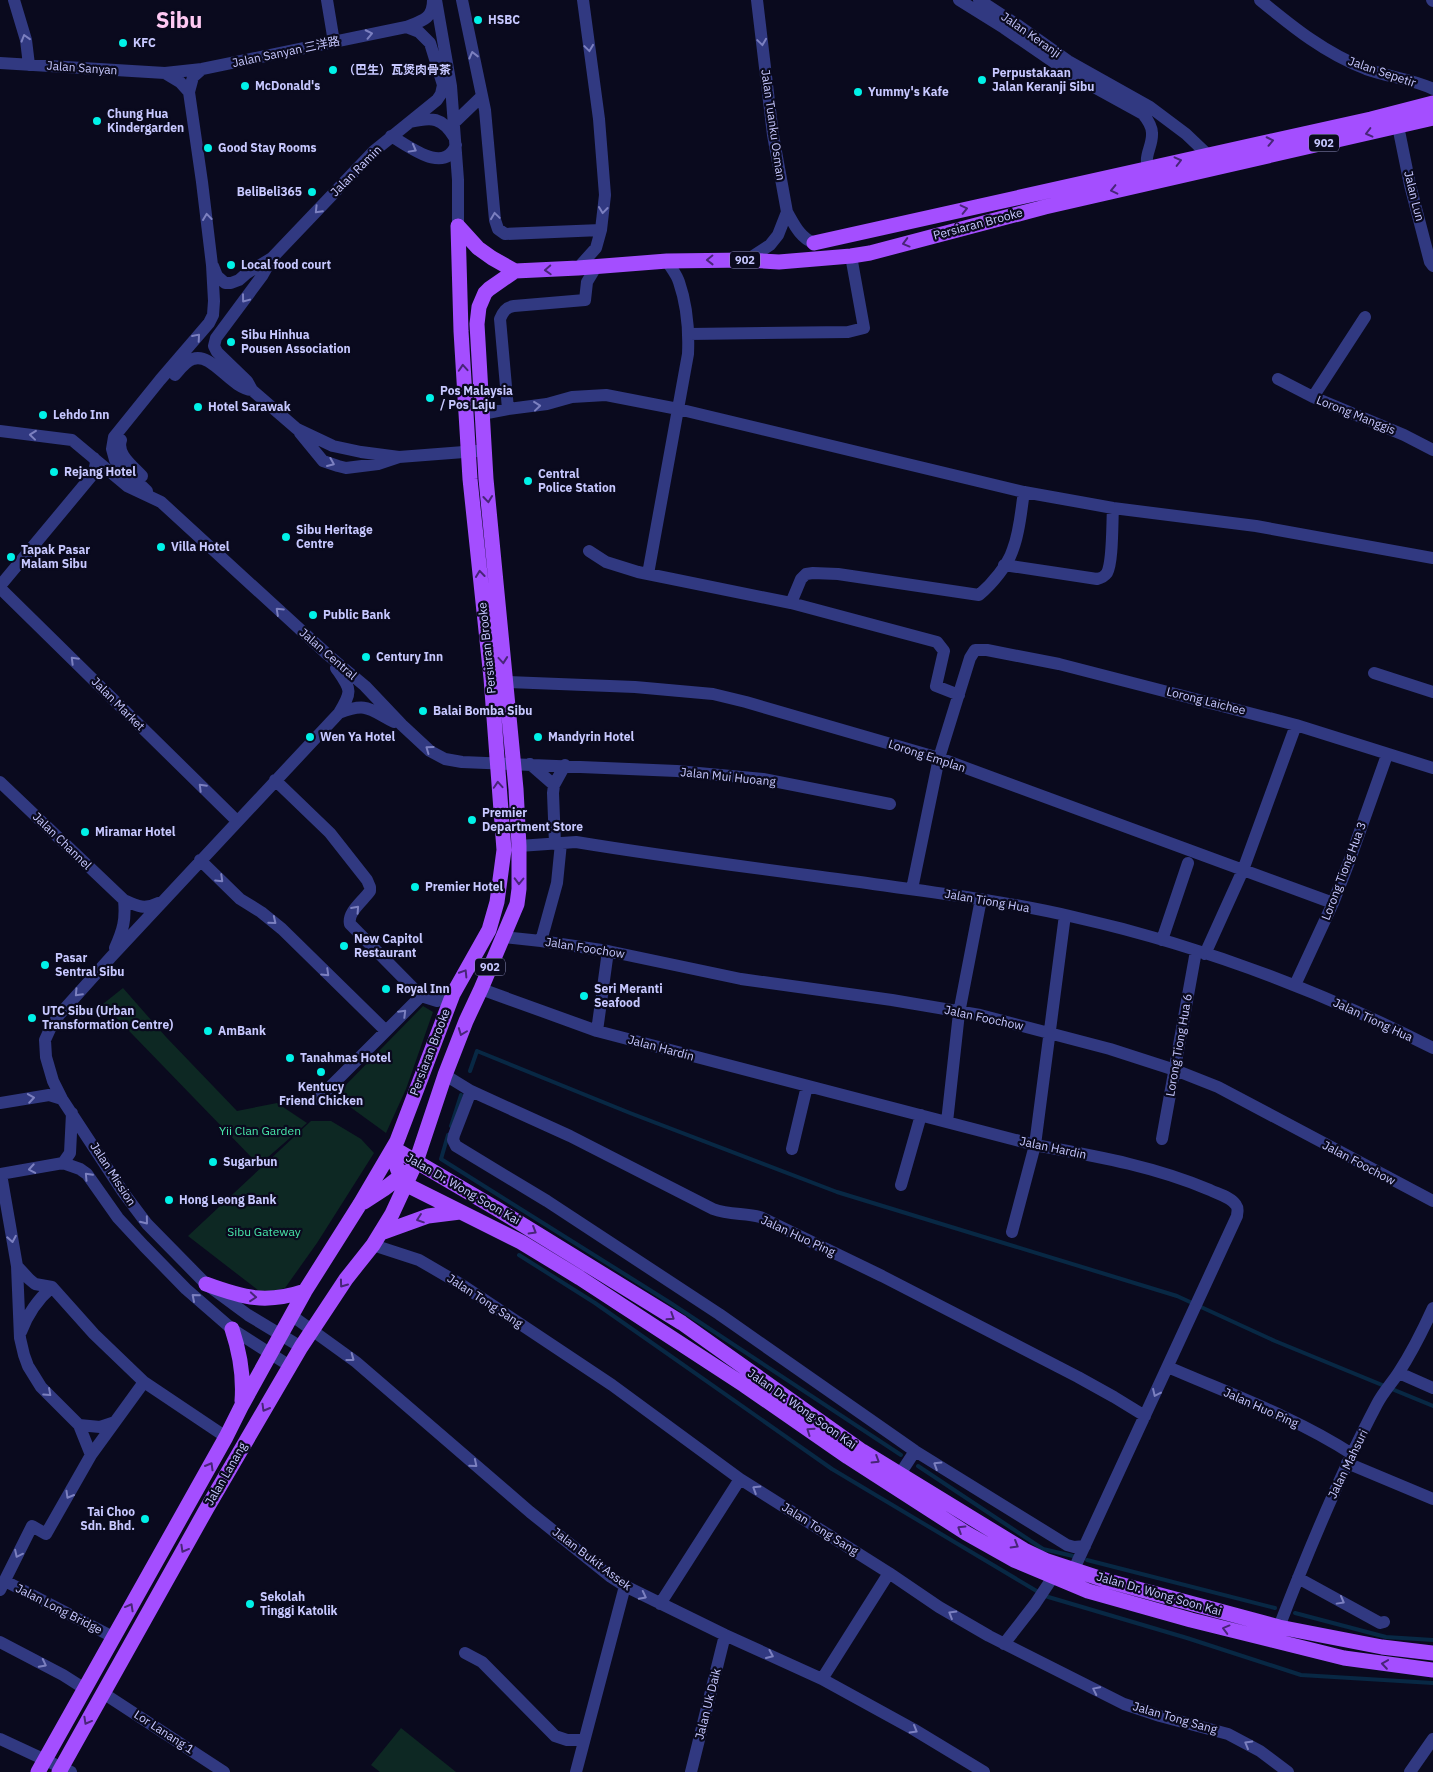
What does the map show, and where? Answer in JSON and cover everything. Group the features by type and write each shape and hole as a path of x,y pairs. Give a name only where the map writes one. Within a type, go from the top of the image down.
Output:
{"main road":[{"name":"Persiaran Brooke","path":"814,243 1371,119 1433,103"},
{"name":"Persiaran Brooke","path":"360,1204 393,1148 453,994 489,930 497,902 504,850 476,451 482,414 477,324 479,307 485,293 515,271 667,261 748,260 780,262 870,253 1045,206 1433,118"},
{"name":"Persiaran Brooke","path":"403,1181 416,1162 445,1075 517,904 519,889 516,789 522,763 504,682 461,331 458,226"},
{"path":"458,226 478,248 515,271"},
{"name":"Jalan Dr. Wong Soon Kai","path":"393,1148 497,1209 674,1318 862,1451 1024,1550 1047,1561 1074,1570 1279,1627 1382,1647 1433,1653"},
{"name":"Jalan Dr. Wong Soon Kai","path":"393,1148 403,1181 521,1242 580,1278 736,1380 848,1457 966,1533 1052,1580 1278,1643 1344,1658 1433,1670"},
{"path":"360,1204 403,1181"},
{"name":"Jalan Lanang","path":"64,1770 103,1693 300,1347 346,1279 377,1239 392,1214 403,1181"},
{"name":"Jalan Lanang","path":"41,1766 226,1437 304,1290 360,1204"},
{"path":"377,1239 428,1216 460,1212"},
{"path":"206,1284 236,1295 256,1298 287,1297 304,1290"},
{"path":"232,1329 242,1369 242,1405"}],"street":[{"path":"327,0 334,42"},
{"path":"435,0 451,86 458,180 458,226"},
{"name":"Jalan Sanyan 三洋路","path":"165,73 202,69 406,27 431,14 435,0"},
{"path":"462,0 482,96 492,175 495,220 501,233 601,230"},
{"path":"578,268 596,248 601,230 605,195 599,119 583,0"},
{"name":"Jalan Tuanku Osman","path":"757,0 773,136 787,212"},
{"name":"Jalan Keranji","path":"959,0 1074,76 1143,114 1152,133"},
{"name":"Jalan Keranji","path":"979,0 1068,61 1150,107 1186,134 1207,154"},
{"name":"Jalan Sepetir","path":"1260,0 1294,28 1329,52 1367,69 1433,89"},
{"path":"15,6 26,40 29,65"},
{"name":"Jalan Ramin","path":"212,265 217,276 225,282 231,283 239,280 272,258 374,151 437,100 443,85 430,43 419,32 406,27"},
{"name":"Jalan Sanyan","path":"0,63 165,73"},
{"path":"157,499 115,460 112,449 114,436 213,315 212,265 189,92 193,77 202,69"},
{"path":"165,73 180,82 189,92"},
{"path":"454,123 482,96"},
{"path":"391,136 431,159 444,158 451,154 456,142 448,126 438,120 428,118 409,122"},
{"path":"1162,180 1153,174 1146,160 1152,133 1170,122"},
{"name":"Jalan Lun","path":"1398,126 1410,185 1430,262 1433,266"},
{"path":"787,212 801,234 814,243"},
{"path":"748,260 770,245 778,235 787,212"},
{"path":"689,334 848,332 864,328 851,256"},
{"path":"272,258 262,276 216,338 214,346 217,352 247,381 252,390 298,429 324,461 338,466 362,467 399,457 476,451"},
{"path":"648,574 688,354 689,334 682,294 679,281 667,261"},
{"path":"508,408 500,319 502,315 506,309 514,306 585,300 587,282 596,267"},
{"path":"1313,397 1365,317"},
{"path":"157,499 156,492 121,452 119,444 122,437 155,396 185,364 193,359 200,358 205,359 238,385 252,390"},
{"name":"Lorong Manggis","path":"1278,379 1313,397 1404,435 1433,450"},
{"path":"482,414 508,408 547,404 572,397 606,395 678,409 1024,492 1113,508 1256,526 1433,558"},
{"path":"298,429 333,446 399,457"},
{"path":"0,432 67,439 76,443 127,486 157,499"},
{"path":"94,458 96,462 94,474"},
{"path":"0,587 94,474 107,469"},
{"path":"791,603 800,580 806,574 813,573 838,574 976,596 983,591 1004,565 1014,548 1024,492"},
{"name":"Jalan Central","path":"157,499 328,656 365,686 430,751 445,758 462,762 522,763"},
{"path":"1004,565 1097,579 1104,577 1109,567 1113,508"},
{"path":"589,551 606,562 648,574 791,603 937,642 944,652 936,686 959,695 939,758 912,890"},
{"name":"Jalan Market","path":"0,587 237,821"},
{"name":"Lorong Laichee","path":"959,695 970,658 975,650 987,650 1059,664 1296,725 1433,768"},
{"path":"328,656 345,681 349,692 348,698 339,713"},
{"path":"1374,673 1433,692"},
{"name":"Lorong Emplan","path":"504,682 635,687 713,694 746,702 939,758 1333,903"},
{"path":"339,713 354,707 363,707 402,725"},
{"name":"Jalan Mission","path":"300,1347 248,1316 206,1284 147,1224 123,1192 62,1098 49,1068 46,1057 46,1040 50,1029 59,1015 110,957 339,713"},
{"name":"Lorong Tiong Hua 6","path":"1162,1139 1201,952 1243,870 1296,725"},
{"name":"Lorong Tiong Hua 3","path":"1296,985 1333,903 1388,755"},
{"path":"522,763 554,785"},
{"name":"Jalan Mui Huoang","path":"522,763 677,771 763,779 890,804"},
{"path":"541,941 557,883 558,844 553,818 554,785 565,765"},
{"path":"275,780 330,833 367,880 370,891 350,914 348,920 350,924 421,996 437,1000 453,994"},
{"name":"Jalan Channel","path":"0,782 124,900"},
{"name":"Jalan Tiong Hua","path":"519,846 576,842 981,899 1065,915 1162,940 1296,985 1381,1022 1433,1048"},
{"path":"200,860 240,899 261,912 282,929 386,1031"},
{"path":"1162,940 1188,863"},
{"path":"947,1122 959,1013 981,899"},
{"path":"124,900 142,908 150,907 162,901"},
{"path":"110,957 124,926 126,915 124,900"},
{"path":"1012,1232 1035,1145 1065,915"},
{"name":"Jalan Foochow","path":"503,937 608,951 741,979 892,1000 959,1013 980,1015 1110,1049 1175,1070 1218,1087 1433,1201"},
{"path":"597,1032 608,951"},
{"name":"Jalan Hardin","path":"481,989 597,1032 1035,1145 1109,1159 1167,1173 1236,1203 1238,1209 1236,1216 1074,1570"},
{"path":"318,1099 421,996"},
{"name":"Jalan Huo Ping","path":"445,1075 471,1091 570,1136 713,1210 725,1214 760,1217 882,1276 1114,1396 1145,1416"},
{"path":"792,1149 807,1086"},
{"path":"471,1091 454,1135 453,1140 456,1146 547,1201 718,1314 915,1451 1067,1545 1074,1547 1085,1546"},
{"path":"0,1103 49,1095 62,1098"},
{"path":"72,1113 70,1152 64,1163 0,1174 17,1266 20,1335 24,1355 41,1387 80,1425 91,1455"},
{"path":"901,1185 920,1115"},
{"name":"Jalan Mission","path":"64,1163 87,1174 118,1218 186,1290 232,1329 290,1366"},
{"name":"Jalan Tong Sang","path":"377,1239 419,1260 462,1285 612,1385 740,1479 939,1606 1004,1644 1124,1704 1160,1716 1228,1734 1260,1751 1273,1767 1288,1772"},
{"path":"17,1266 35,1284 52,1287 94,1334 144,1382 226,1437"},
{"path":"20,1335 32,1308 52,1287"},
{"name":"Jalan Mahsuri","path":"1279,1627 1318,1528 1349,1458 1381,1398 1419,1338 1433,1308"},
{"name":"Jalan Bukit Assek","path":"291,1315 356,1362 530,1512 611,1577 660,1604 822,1679 913,1729 984,1772"},
{"name":"Jalan Huo Ping","path":"1168,1367 1329,1439 1349,1458 1433,1499"},
{"path":"1395,1378 1432,1386"},
{"path":"2,1586 32,1526 46,1534 91,1455 144,1382"},
{"path":"80,1425 100,1427 115,1422"},
{"path":"900,1474 915,1451"},
{"path":"660,1604 740,1479"},
{"path":"822,1679 890,1573"},
{"path":"1298,1578 1380,1622 1384,1622"},
{"path":"1004,1644 1052,1580"},
{"name":"Jalan Long Bridge","path":"2,1586 113,1637"},
{"path":"576,1772 625,1586"},
{"name":"Jalan Uk Daik","path":"691,1772 725,1635"},
{"path":"0,1642 63,1674 85,1689"},
{"path":"466,1653 482,1662 555,1736 567,1740 584,1740"},
{"name":"Lor Lanang 1","path":"103,1693 224,1772"},
{"path":"0,1739 41,1766 64,1770"},
{"path":"1410,1772 1433,1739"}],"green space":[{"name":"Yii Clan Garden","path":"123,988 166,1037 237,1111 277,1103 307,1123 259,1165 103,1004"},
{"path":"423,1006 433,1012 406,1089 386,1133 335,1096"},
{"name":"Sibu Gateway","path":"311,1121 331,1121 361,1139 374,1153 317,1243 285,1288 263,1294 188,1236"},
{"path":"401,1728 456,1772 380,1772 371,1765"}],"waterway":[{"path":"470,1071 477,1051 630,1113 837,1192 1177,1296 1275,1341 1433,1406"},
{"path":"451,1126 461,1095"},
{"path":"448,1135 441,1159 669,1302 901,1455"},
{"path":"519,1255 595,1303 832,1469 1045,1596 1187,1638 1301,1675 1433,1683"},
{"path":"918,1466 1043,1549 1073,1556"},
{"path":"1087,1560 1275,1608"},
{"path":"1295,1613 1386,1637 1433,1640"}],"place":[{"name":"HSBC","path":"478,20"},
{"name":"KFC","path":"123,43"},
{"name":"（巴生）瓦煲肉骨茶","path":"333,70"},
{"name":"Perpustakaan Jalan Keranji Sibu","path":"982,80"},
{"name":"McDonald's","path":"245,86"},
{"name":"Yummy's Kafe","path":"858,92"},
{"name":"Chung Hua Kindergarden","path":"97,121"},
{"name":"Good Stay Rooms","path":"208,148"},
{"name":"BeliBeli365","path":"312,192"},
{"name":"Local food court","path":"231,265"},
{"name":"Sibu Hinhua Pousen Association","path":"231,342"},
{"name":"Pos Malaysia / Pos Laju","path":"430,398"},
{"name":"Hotel Sarawak","path":"198,407"},
{"name":"Lehdo Inn","path":"43,415"},
{"name":"Rejang Hotel","path":"54,472"},
{"name":"Central Police Station","path":"528,481"},
{"name":"Sibu Heritage Centre","path":"286,537"},
{"name":"Villa Hotel","path":"161,547"},
{"name":"Tapak Pasar Malam Sibu","path":"11,557"},
{"name":"Public Bank","path":"313,615"},
{"name":"Century Inn","path":"366,657"},
{"name":"Balai Bomba Sibu","path":"423,711"},
{"name":"Wen Ya Hotel","path":"310,737"},
{"name":"Mandyrin Hotel","path":"538,737"},
{"name":"Premier Department Store","path":"472,820"},
{"name":"Miramar Hotel","path":"85,832"},
{"name":"Premier Hotel","path":"415,887"},
{"name":"New Capitol Restaurant","path":"344,946"},
{"name":"Pasar Sentral Sibu","path":"45,965"},
{"name":"Royal Inn","path":"386,989"},
{"name":"Seri Meranti Seafood","path":"584,996"},
{"name":"UTC Sibu (Urban Transformation Centre)","path":"32,1018"},
{"name":"AmBank","path":"208,1031"},
{"name":"Tanahmas Hotel","path":"290,1058"},
{"name":"Kentucy Friend Chicken","path":"321,1072"},
{"name":"Sugarbun","path":"213,1162"},
{"name":"Hong Leong Bank","path":"169,1200"},
{"name":"Tai Choo Sdn. Bhd.","path":"145,1519"},
{"name":"Sekolah Tinggi Katolik","path":"250,1604"}],"district":[{"name":"Sibu","path":"179,20"}]}
